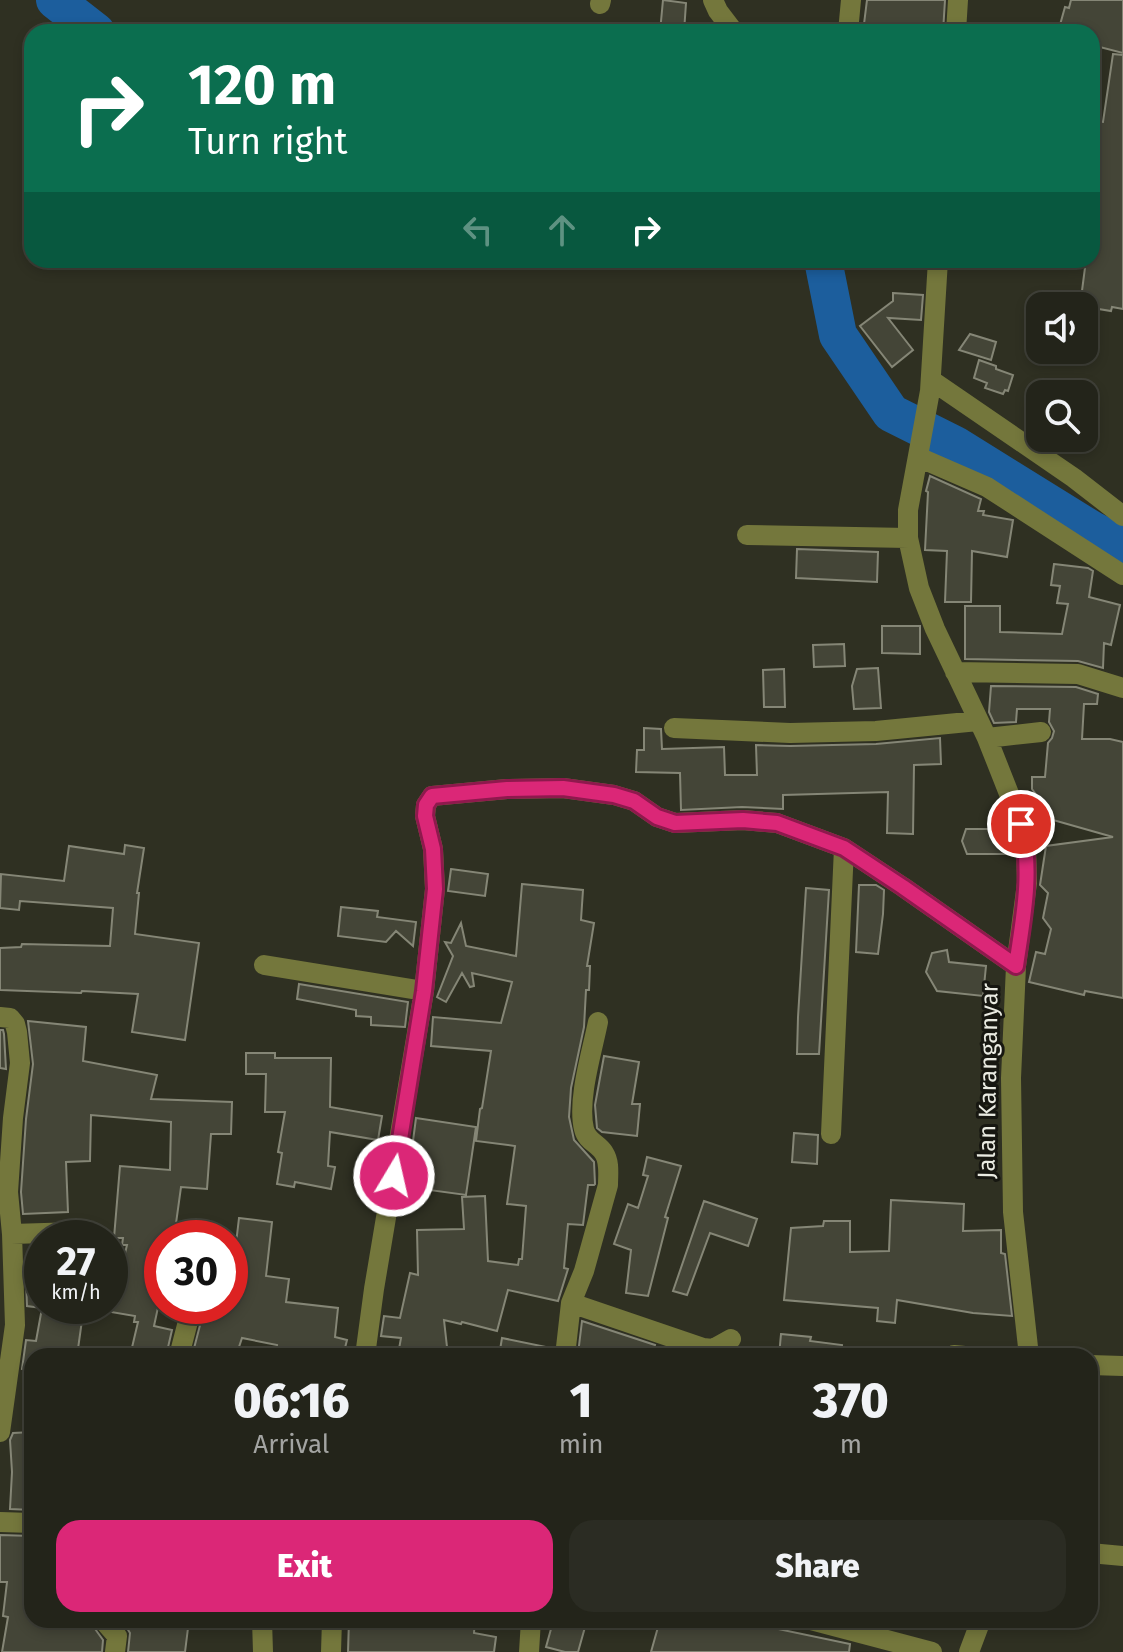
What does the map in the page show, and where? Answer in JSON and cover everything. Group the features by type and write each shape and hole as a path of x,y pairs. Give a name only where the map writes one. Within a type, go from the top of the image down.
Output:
{"street":[{"path":"713,0 728,24"},
{"path":"849,24 851,0"},
{"path":"956,24 958,0"},
{"name":"Jalan Karanganyar","path":"938,268 931,386 908,510 908,538 919,588 982,730 1021,824 1026,844 1025,905 1016,966 1011,1078 1013,1212 1028,1348"},
{"path":"931,386 1074,478 1123,516"},
{"path":"919,452 987,487 1123,575"},
{"path":"747,535 908,538"},
{"path":"955,672 1078,674 1123,688"},
{"path":"674,728 790,733 1041,732"},
{"path":"366,1348 424,991 435,889 433,849 425,816 426,805 432,796 507,789 563,788 634,801 657,817 675,823 777,823 844,848 1016,966"},
{"path":"831,1134 844,848"},
{"path":"264,965 424,991"},
{"path":"0,1017 10,1018 15,1024 20,1063 8,1192 15,1325 0,1432"},
{"path":"566,1348 571,1303 584,1271 608,1185 604,1153 587,1138 582,1118 598,1022"},
{"path":"12,1234 24,1234"},
{"path":"571,1303 703,1348"},
{"path":"181,1348 187,1324"},
{"path":"715,1348 731,1339"},
{"path":"1098,1365 1123,1366"},
{"path":"0,1522 24,1523"},
{"path":"1098,1554 1123,1556"},
{"path":"110,1628 117,1636 115,1652"},
{"path":"262,1628 263,1652"},
{"path":"331,1652 332,1628"},
{"path":"529,1652 530,1628"},
{"path":"969,1652 978,1628"},
{"path":"888,1630 932,1652"}],"building":[{"path":"663,0 686,3 685,24 661,24"},
{"path":"867,0 945,0 944,24 864,24"},
{"path":"1071,0 1123,0 1123,53 1100,47 1100,24 1060,24 1065,7 1069,8"},
{"path":"1113,54 1123,55 1123,309 1112,307 1111,311 1098,309 1098,292 1082,292 1085,268 1100,268 1100,122 1103,122"},
{"path":"893,293 923,295 921,320 888,318 913,350 892,367 860,326 893,301"},
{"path":"970,334 996,342 991,360 959,350"},
{"path":"979,360 1013,375 1008,391 1005,390 1003,394 985,388 987,383 974,378"},
{"path":"930,476 981,499 978,511 984,511 983,515 1013,520 1007,557 972,551 971,602 945,602 947,551 925,550 926,491"},
{"path":"797,549 878,552 877,582 796,578"},
{"path":"1054,564 1093,571 1089,597 1120,605 1111,645 1104,643 1103,668 1078,661 965,659 965,606 1000,606 1000,632 1062,634 1068,604 1057,603 1060,586 1051,585"},
{"path":"882,626 920,626 920,654 882,653"},
{"path":"844,644 845,666 814,667 813,645"},
{"path":"878,668 881,708 854,709 852,686 857,669"},
{"path":"784,669 785,707 764,707 763,670"},
{"path":"991,686 1076,687 1098,694 1097,704 1084,704 1082,739 1123,742 1123,998 1085,991 1084,995 1029,982 1036,952 1045,954 1051,929 1043,918 1048,893 1040,885 1046,846 1113,837 1046,818 1046,808 1032,789 1032,777 1045,777 1048,743 1054,731 1049,722 1050,709 1017,709 1016,722 994,723 989,712"},
{"path":"644,728 661,729 662,749 724,747 725,775 757,775 756,745 876,744 940,738 941,764 914,765 913,834 887,833 888,792 783,795 783,809 742,807 681,810 680,773 636,772 637,750 644,750"},
{"path":"966,829 1005,829 1005,854 967,854 962,841"},
{"path":"125,845 144,848 135,934 199,943 185,1040 132,1032 138,994 0,990 0,948 21,947 22,944 110,946 113,908 20,901 19,910 0,908 1,874 64,881 69,846 124,854"},
{"path":"451,869 488,874 485,896 448,891"},
{"path":"522,884 583,890 581,920 594,923 587,966 590,966 589,990 586,990 584,1027 571,1088 569,1117 574,1140 594,1162 595,1184 588,1185 583,1225 568,1224 564,1268 568,1269 558,1301 508,1290 497,1331 444,1320 447,1348 399,1348 401,1338 381,1336 384,1316 400,1318 410,1273 418,1275 417,1230 464,1229 462,1197 485,1196 488,1261 518,1265 519,1259 522,1259 526,1206 507,1204 515,1146 476,1141 491,1051 431,1046 433,1017 501,1023 512,982 472,973 474,986 470,987 462,973 446,1002 437,997 453,956 445,942 451,943 461,923 466,946 516,956"},
{"path":"859,885 876,885 884,890 878,954 856,952"},
{"path":"806,888 829,890 819,1054 797,1054"},
{"path":"341,907 378,911 377,917 416,922 413,946 396,931 386,942 338,936"},
{"path":"947,950 949,962 986,966 983,996 937,991 926,972 932,953"},
{"path":"299,984 408,1002 405,1027 371,1025 371,1017 356,1016 356,1010 297,999"},
{"path":"28,1021 86,1027 83,1061 157,1075 151,1099 232,1102 231,1134 211,1134 207,1189 181,1187 176,1220 144,1220 144,1324 172,1330 168,1348 132,1348 138,1322 134,1322 135,1316 128,1315 128,1220 116,1220 120,1166 170,1170 171,1122 91,1115 90,1161 66,1162 68,1212 23,1214 21,1192 33,1064"},
{"path":"0,1030 4,1034 6,1069 0,1068"},
{"path":"246,1053 275,1053 275,1058 331,1058 330,1107 382,1116 378,1140 330,1132 328,1166 335,1167 331,1189 295,1182 294,1187 277,1184 282,1153 278,1152 285,1112 265,1112 266,1074 246,1074"},
{"path":"604,1056 639,1062 632,1104 640,1104 637,1136 602,1132 597,1128 595,1105"},
{"path":"416,1118 476,1127 466,1195 407,1187"},
{"path":"794,1133 818,1135 817,1164 792,1162"},
{"path":"647,1157 681,1166 665,1217 668,1218 648,1296 626,1293 631,1250 614,1244 628,1204 638,1208 648,1176 643,1175"},
{"path":"891,1200 964,1204 963,1231 1001,1230 1001,1253 1005,1254 1012,1316 973,1313 897,1300 895,1323 877,1321 878,1308 784,1300 791,1228 823,1226 824,1221 850,1221 850,1252 889,1251"},
{"path":"704,1201 757,1219 748,1246 710,1233 687,1295 673,1291"},
{"path":"239,1218 272,1222 266,1276 289,1279 286,1302 338,1308 335,1337 347,1340 345,1348 276,1348 277,1345 242,1338 239,1348 194,1348 200,1324 248,1324 248,1220"},
{"path":"582,1321 655,1345 654,1348 579,1348"},
{"path":"39,1324 81,1324 78,1348 25,1348 26,1340 36,1341"},
{"path":"781,1334 842,1345 842,1348 780,1348"},
{"path":"502,1338 551,1348 500,1348"},
{"path":"24,1432 24,1510 10,1509 10,1440 13,1433"},
{"path":"0,1535 24,1536 24,1628 94,1628 103,1640 102,1652 2,1652 8,1617 3,1616 7,1582 0,1582"},
{"path":"127,1628 188,1628 185,1652 128,1652 130,1633"},
{"path":"349,1628 474,1628 474,1633 496,1637 494,1652 348,1652"},
{"path":"585,1628 578,1652 546,1647 553,1629"},
{"path":"658,1628 778,1628 850,1644 849,1652 651,1652"}],"waterway":[{"path":"55,0 86,24"},
{"path":"825,268 838,335 891,413 955,445 1123,546"}],"route":[{"path":"394,1176 424,991 435,889 433,849 425,816 426,805 432,796 507,789 563,788 634,801 657,817 675,823 743,820 777,823 844,848 1016,966 1027,865 1021,824"}]}
